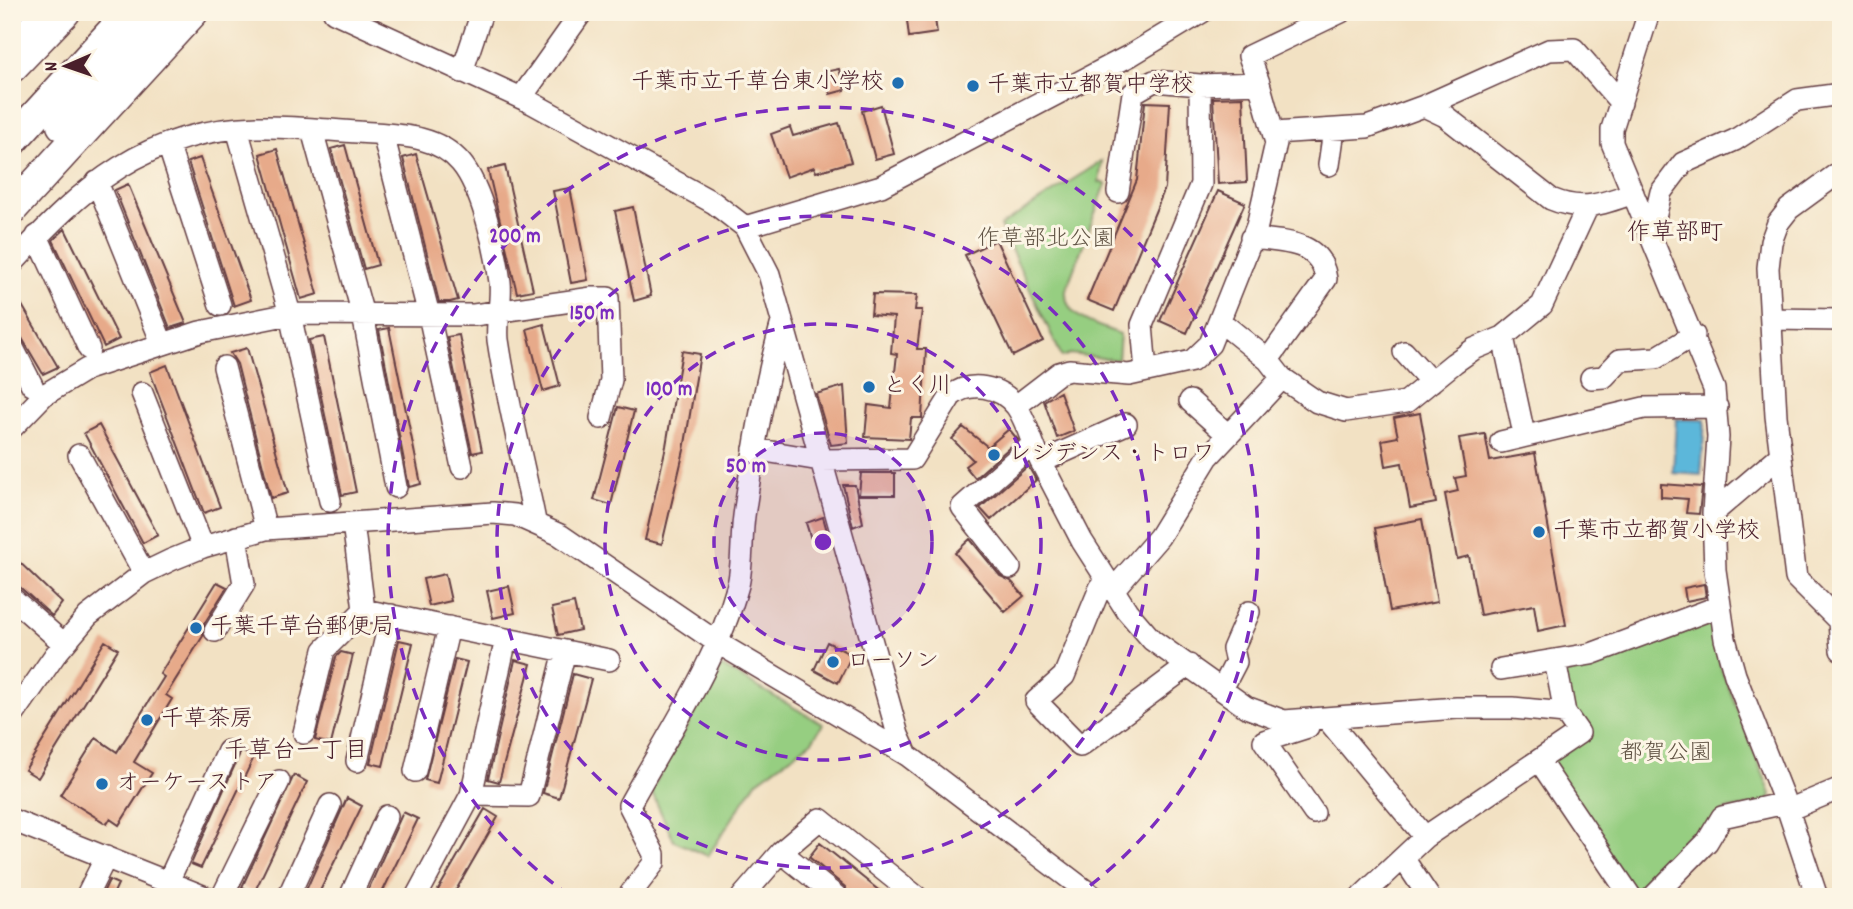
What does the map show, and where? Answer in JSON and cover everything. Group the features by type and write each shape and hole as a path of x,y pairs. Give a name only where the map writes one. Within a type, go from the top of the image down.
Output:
{"highway":[{"path":"12,67 65,12"},
{"path":"12,141 130,12"},
{"path":"12,209 193,12"},
{"path":"12,180 162,13"}],"street":[{"path":"12,43 42,12"},
{"path":"334,12 521,98 714,203 745,227 762,255 783,320 820,460 907,755"},
{"path":"462,72 482,12"},
{"path":"521,98 582,12"},
{"path":"745,227 881,186 1119,61 1202,12"},
{"path":"1016,406 1059,373 1069,370 1129,375 1192,361 1210,344 1221,322 1251,238 1276,143 1249,56 1341,12"},
{"path":"1649,12 1612,129 1612,143 1707,368 1717,407 1713,513 1720,606 1735,676 1786,806 1817,897"},
{"path":"1274,133 1367,127 1423,106 1549,50 1574,49 1621,103"},
{"path":"1118,192 1133,93 1154,81 1200,85 1259,83"},
{"path":"1146,371 1142,325 1201,184 1200,85"},
{"path":"1651,235 1661,192 1683,163 1735,140 1797,100 1841,94"},
{"path":"1423,106 1445,116 1551,200 1567,206 1587,208 1633,193"},
{"path":"237,129 290,314 330,501"},
{"path":"12,264 56,215 113,169 168,144 237,129 383,134 435,143 460,162 476,189 489,236 500,283 498,338 535,522"},
{"path":"312,130 363,315 396,487"},
{"path":"1329,165 1334,130"},
{"path":"383,134 429,315 462,467"},
{"path":"168,144 220,305"},
{"path":"1841,171 1789,209 1778,223 1771,242 1769,268 1781,455 1796,578 1840,619 1841,650"},
{"path":"97,182 162,343"},
{"path":"1221,322 1268,360 1282,378 1317,402 1346,411 1406,402 1474,349 1503,337 1542,305 1587,208"},
{"path":"37,236 89,349"},
{"path":"1251,238 1302,244 1324,266 1326,279 1268,360"},
{"path":"12,428 44,395 87,369 200,332 290,314 429,315 499,311 608,298 611,380 601,418"},
{"path":"1771,319 1841,320"},
{"path":"628,897 654,863 654,854 629,805 719,643 738,582 741,536 754,449 767,374 783,320"},
{"path":"1591,378 1604,377 1620,360 1656,358 1694,335"},
{"path":"1503,337 1522,425"},
{"path":"12,346 32,385"},
{"path":"1404,352 1430,383"},
{"path":"224,368 266,529"},
{"path":"1189,665 1080,746 1036,701 1064,676 1073,648 1110,585 1159,537 1208,457 1282,378"},
{"path":"754,449 820,460 912,459 951,396 960,388 989,388 1016,406 1037,454 1082,541 1110,585 1152,640 1262,715 1284,721 1457,708 1513,708 1565,713"},
{"path":"142,393 203,547"},
{"path":"1190,401 1228,435"},
{"path":"1501,442 1644,408 1717,407"},
{"path":"1010,568 962,507 1037,454 1126,424"},
{"path":"79,454 144,573"},
{"path":"1713,513 1781,455"},
{"path":"16,704 88,616 144,573 203,547 266,529 493,513 516,515 560,535 719,643 907,755 1094,897"},
{"path":"353,523 365,610"},
{"path":"215,631 244,584 236,537"},
{"path":"12,598 64,643"},
{"path":"1501,670 1591,654 1720,606"},
{"path":"365,610 609,660"},
{"path":"304,733 324,650 365,610"},
{"path":"1222,690 1236,662 1233,649 1249,612"},
{"path":"357,761 391,615"},
{"path":"415,771 449,627"},
{"path":"416,897 471,795 506,639"},
{"path":"471,795 529,796 565,651"},
{"path":"1362,897 1425,837 1500,784 1540,762 1579,733 1565,713 1555,660"},
{"path":"1314,813 1264,741 1304,730 1322,719"},
{"path":"1322,719 1425,837"},
{"path":"162,886 228,751"},
{"path":"1540,762 1632,897"},
{"path":"222,897 279,781"},
{"path":"1654,897 1707,842 1722,817 1786,806 1841,788"},
{"path":"288,897 330,805"},
{"path":"350,897 387,816"},
{"path":"742,897 781,852 820,819 917,897"},
{"path":"12,820 106,857 162,886 205,897"},
{"path":"781,852 837,897"},
{"path":"86,897 106,857"},
{"path":"1403,858 1429,897"}],"green space":[{"name":"作草部北公園","path":"1102,161 1099,182 1106,184 1066,290 1070,308 1076,314 1092,324 1120,334 1118,360 1070,354 1062,357 1000,226"},
{"name":"都賀公園","path":"1712,617 1721,668 1771,794 1768,803 1725,810 1672,871 1637,896 1546,763 1587,738 1552,664"},
{"path":"721,666 823,724 812,741 756,782 708,856 674,841 651,791"}],"water":[{"path":"1676,419 1705,420 1701,475 1673,473"}],"building":[{"path":"906,12 934,12 937,33 909,37"},
{"path":"839,69 845,90 830,94 825,72"},
{"path":"1243,97 1247,182 1218,184 1213,98"},
{"path":"1145,102 1170,103 1165,188 1114,311 1087,300 1137,180"},
{"path":"881,105 894,154 875,159 862,111"},
{"path":"839,123 851,162 816,172 814,167 786,177 771,134 790,127 793,136"},
{"path":"345,145 378,265 364,269 331,149"},
{"path":"277,149 318,294 301,299 260,154"},
{"path":"416,154 458,300 439,302 403,158"},
{"path":"200,158 251,300 234,306 188,162"},
{"path":"505,166 533,290 517,293 488,170"},
{"path":"128,184 186,323 170,328 115,190"},
{"path":"570,188 588,280 571,283 553,191"},
{"path":"1218,191 1245,203 1187,333 1160,321"},
{"path":"633,207 651,296 634,301 615,211"},
{"path":"65,229 119,339 104,347 53,240"},
{"path":"996,240 1043,341 1013,356 965,255"},
{"path":"12,288 58,367 43,374 12,321"},
{"path":"873,294 917,295 915,310 922,310 917,349 926,349 922,418 911,418 909,439 865,437 868,405 891,408 897,354 891,353 894,317 871,315"},
{"path":"544,324 560,386 543,391 527,329"},
{"path":"389,328 421,484 409,487 379,330"},
{"path":"459,335 482,451 472,453 447,337"},
{"path":"324,337 356,492 342,495 309,340"},
{"path":"247,348 288,493 271,498 237,364 230,353"},
{"path":"682,351 700,354 684,450 662,544 645,540 666,446"},
{"path":"167,365 220,507 204,513 150,372"},
{"path":"844,386 848,443 831,445 816,394"},
{"path":"1060,392 1074,431 1057,438 1044,401"},
{"path":"618,407 634,411 611,505 594,500"},
{"path":"1420,413 1436,503 1410,508 1402,463 1386,466 1382,440 1398,437 1394,418"},
{"path":"99,425 158,535 143,543 84,433"},
{"name":"レジデンス・トロワ","path":"963,427 988,447 1009,429 1018,440 975,478 965,466 973,460 952,439"},
{"path":"1485,434 1490,461 1535,453 1566,625 1538,631 1534,605 1480,615 1469,556 1457,559 1445,494 1458,491 1455,478 1466,476 1459,438"},
{"path":"1028,466 1036,480 991,520 980,508"},
{"path":"861,473 895,473 895,495 859,495"},
{"path":"1661,484 1702,487 1699,514 1686,513 1688,499 1661,497"},
{"path":"843,485 855,485 863,523 853,527"},
{"path":"823,517 829,538 812,542 806,523"},
{"path":"1422,519 1437,602 1390,611 1375,528"},
{"path":"970,539 1000,576 1011,581 1024,596 1005,612 955,553"},
{"path":"12,555 62,603 52,616 12,580"},
{"path":"445,574 451,601 429,606 423,579"},
{"path":"217,582 227,587 204,624 203,636 166,695 172,699 134,762 152,773 119,825 110,819 107,824 60,795 96,738 117,752 164,677 160,674"},
{"path":"1704,584 1706,597 1686,601 1684,588"},
{"path":"509,586 515,613 493,618 487,591"},
{"path":"574,603 580,630 558,635 552,608"},
{"path":"399,640 413,643 383,766 370,763"},
{"path":"105,641 118,649 38,778 25,770"},
{"name":"ローソン","path":"827,642 852,655 838,683 814,670"},
{"path":"341,652 353,655 331,744 315,740 336,657"},
{"path":"455,659 467,662 437,783 425,780"},
{"path":"515,660 531,664 499,782 488,779"},
{"path":"573,674 591,679 559,798 543,793"},
{"path":"241,751 254,757 201,868 191,864"},
{"path":"294,775 307,782 254,893 242,887"},
{"path":"347,798 362,806 317,897 303,897"},
{"path":"485,809 498,817 452,897 434,897"},
{"path":"403,812 418,819 380,897 365,897"},
{"path":"820,843 887,897 850,897 845,887 809,857"},
{"path":"109,880 118,884 112,897 101,897"}],"place":[{"name":"千葉市立千草台東小学校","path":"898,83"},
{"name":"千葉市立都賀中学校","path":"973,86"},
{"name":"とく川","path":"869,387"},
{"name":"レジデンス・トロワ","path":"994,455"},
{"name":"千葉市立都賀小学校","path":"1539,532"},
{"name":"千葉千草台郵便局","path":"196,628"},
{"name":"ローソン","path":"833,662"},
{"name":"千草茶房","path":"147,720"},
{"name":"オーケーストア","path":"102,784"}],"district":[{"name":"作草部町","path":"1675,234"},
{"name":"千草台一丁目","path":"296,752"}]}
